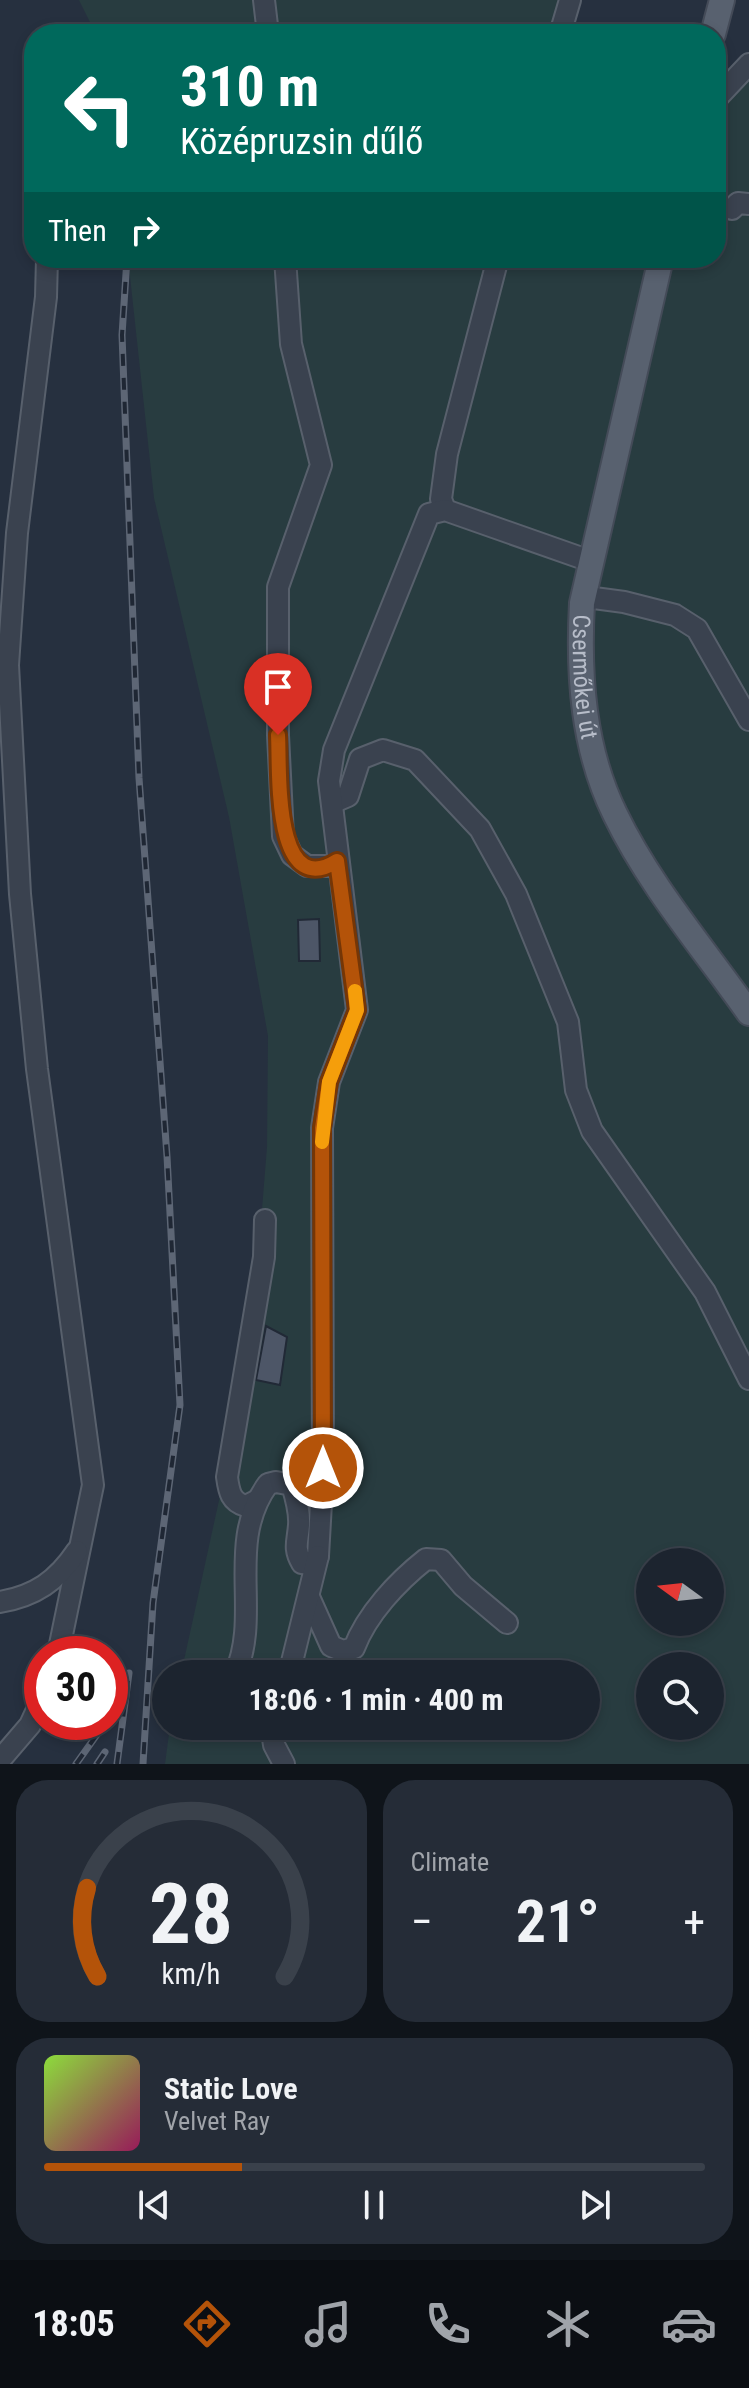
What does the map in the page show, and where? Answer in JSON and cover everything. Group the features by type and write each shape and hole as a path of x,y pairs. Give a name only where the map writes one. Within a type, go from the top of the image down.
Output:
{"main road":[{"path":"716,24 722,0"},
{"name":"Csermőkei út","path":"659,268 582,603 579,656 587,727 615,813 650,873 749,1013"}],"street":[{"path":"264,0 267,24"},
{"path":"563,24 570,0"},
{"path":"726,88 749,64"},
{"path":"47,268 46,297 17,533 8,665 20,894 37,1069 93,1485 62,1636"},
{"path":"286,268 291,344 321,465 278,587 278,735 283,836 292,855 307,866 330,866 337,861"},
{"path":"445,510 441,499 447,454 495,268"},
{"path":"293,1660 318,1556 323,1468 322,1128 329,1082 357,1010 337,861 334,802 329,781 340,728 429,514 445,510 565,555 590,561"},
{"path":"582,603 594,598 624,602 675,615 697,629 749,720"},
{"path":"334,802 348,796 360,759 383,750 415,760 480,829 516,894 568,1022 576,1090 592,1131 705,1292 749,1379"},
{"path":"256,1501 246,1506 237,1503 229,1493 227,1477 264,1257 265,1220"},
{"path":"238,1660 243,1641 248,1521 256,1501 268,1484 292,1485 298,1508 295,1546 298,1556 302,1563 311,1564 318,1556"},
{"path":"0,1602 41,1589 61,1575 83,1542"},
{"path":"309,1597 331,1646 343,1651 354,1648 362,1629 408,1574 426,1559 441,1560 463,1586 507,1623"},
{"path":"0,1760 24,1732"},
{"path":"273,1740 284,1764"}],"green space":[{"path":"79,0 558,0 552,24 91,24"},
{"path":"749,64 749,1764 165,1764 168,1740 600,1740 600,1660 184,1660 225,1473 258,1259 267,1147 268,1036 229,817 154,498 129,268 726,268 726,88"}],"building":[{"path":"319,919 320,961 299,961 298,920"},
{"path":"266,1326 287,1337 280,1385 256,1380"}],"railway":[{"path":"126,268 122,335 139,778 167,1156 180,1405 153,1603 143,1764"},
{"path":"117,1764 129,1673"},
{"path":"76,1764 93,1740"},
{"path":"97,1764 105,1752"}],"slow traffic":[{"path":"322,1142 325,1100 329,1082 351,1032 357,1010 355,991"}],"route":[{"path":"278,735 283,836 292,855 307,866 330,866 337,861 353,962 357,1010 329,1082 322,1128 323,1468"}]}
